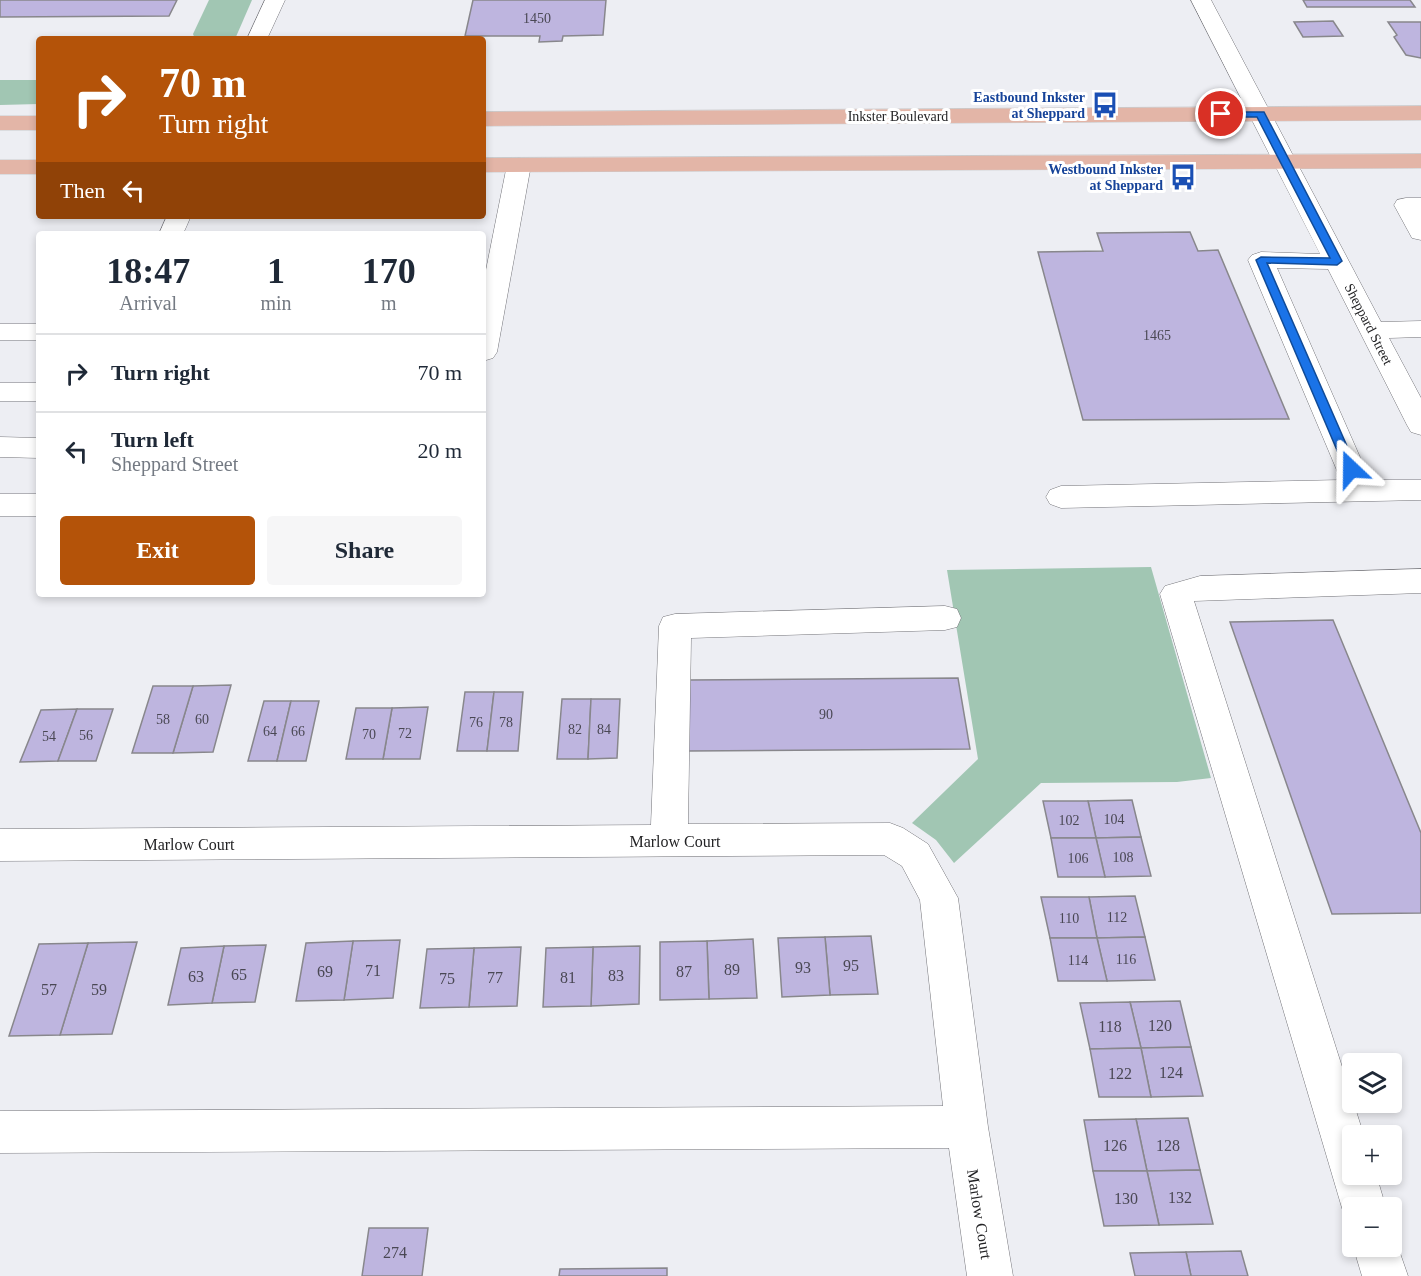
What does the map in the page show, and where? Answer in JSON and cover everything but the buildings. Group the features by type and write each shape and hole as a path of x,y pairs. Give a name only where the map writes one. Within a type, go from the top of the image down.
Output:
{"main road":[{"name":"Inkster Boulevard","path":"486,119 1421,113"},
{"path":"0,123 36,123"},
{"path":"486,165 1421,161"},
{"path":"0,167 36,167"}],"street":[{"path":"258,36 275,0"},
{"name":"Sheppard Street","path":"1200,0 1421,425"},
{"path":"486,336 519,165"},
{"path":"1421,205 1406,205 1421,233"},
{"path":"1337,261 1261,260 1360,490"},
{"path":"1372,330 1421,328"},
{"path":"0,332 36,332"},
{"path":"0,392 36,392"},
{"path":"0,447 36,447"},
{"path":"1061,497 1421,490"},
{"path":"0,505 36,505"},
{"path":"1342,1134 1176,594 1200,588 1421,581"},
{"path":"670,841 669,796 675,626 945,618"},
{"name":"Marlow Court","path":"0,845 890,839 915,855 939,898 967,1126 990,1276"},
{"path":"0,1132 967,1126"},
{"path":"1379,1257 1385,1276"}],"green space":[{"path":"209,0 252,0 236,36 194,36"},
{"path":"0,80 36,80 36,104 0,105"},
{"path":"1151,567 1211,778 1177,782 1041,783 954,863 936,840 912,823 978,759 947,570"}],"place":[{"name":"Eastbound Inkster at Sheppard","path":"1105,105"},
{"name":"Westbound Inkster at Sheppard","path":"1183,177"}],"route":[{"path":"1221,114 1261,114 1337,261 1261,260 1351,469"}]}
